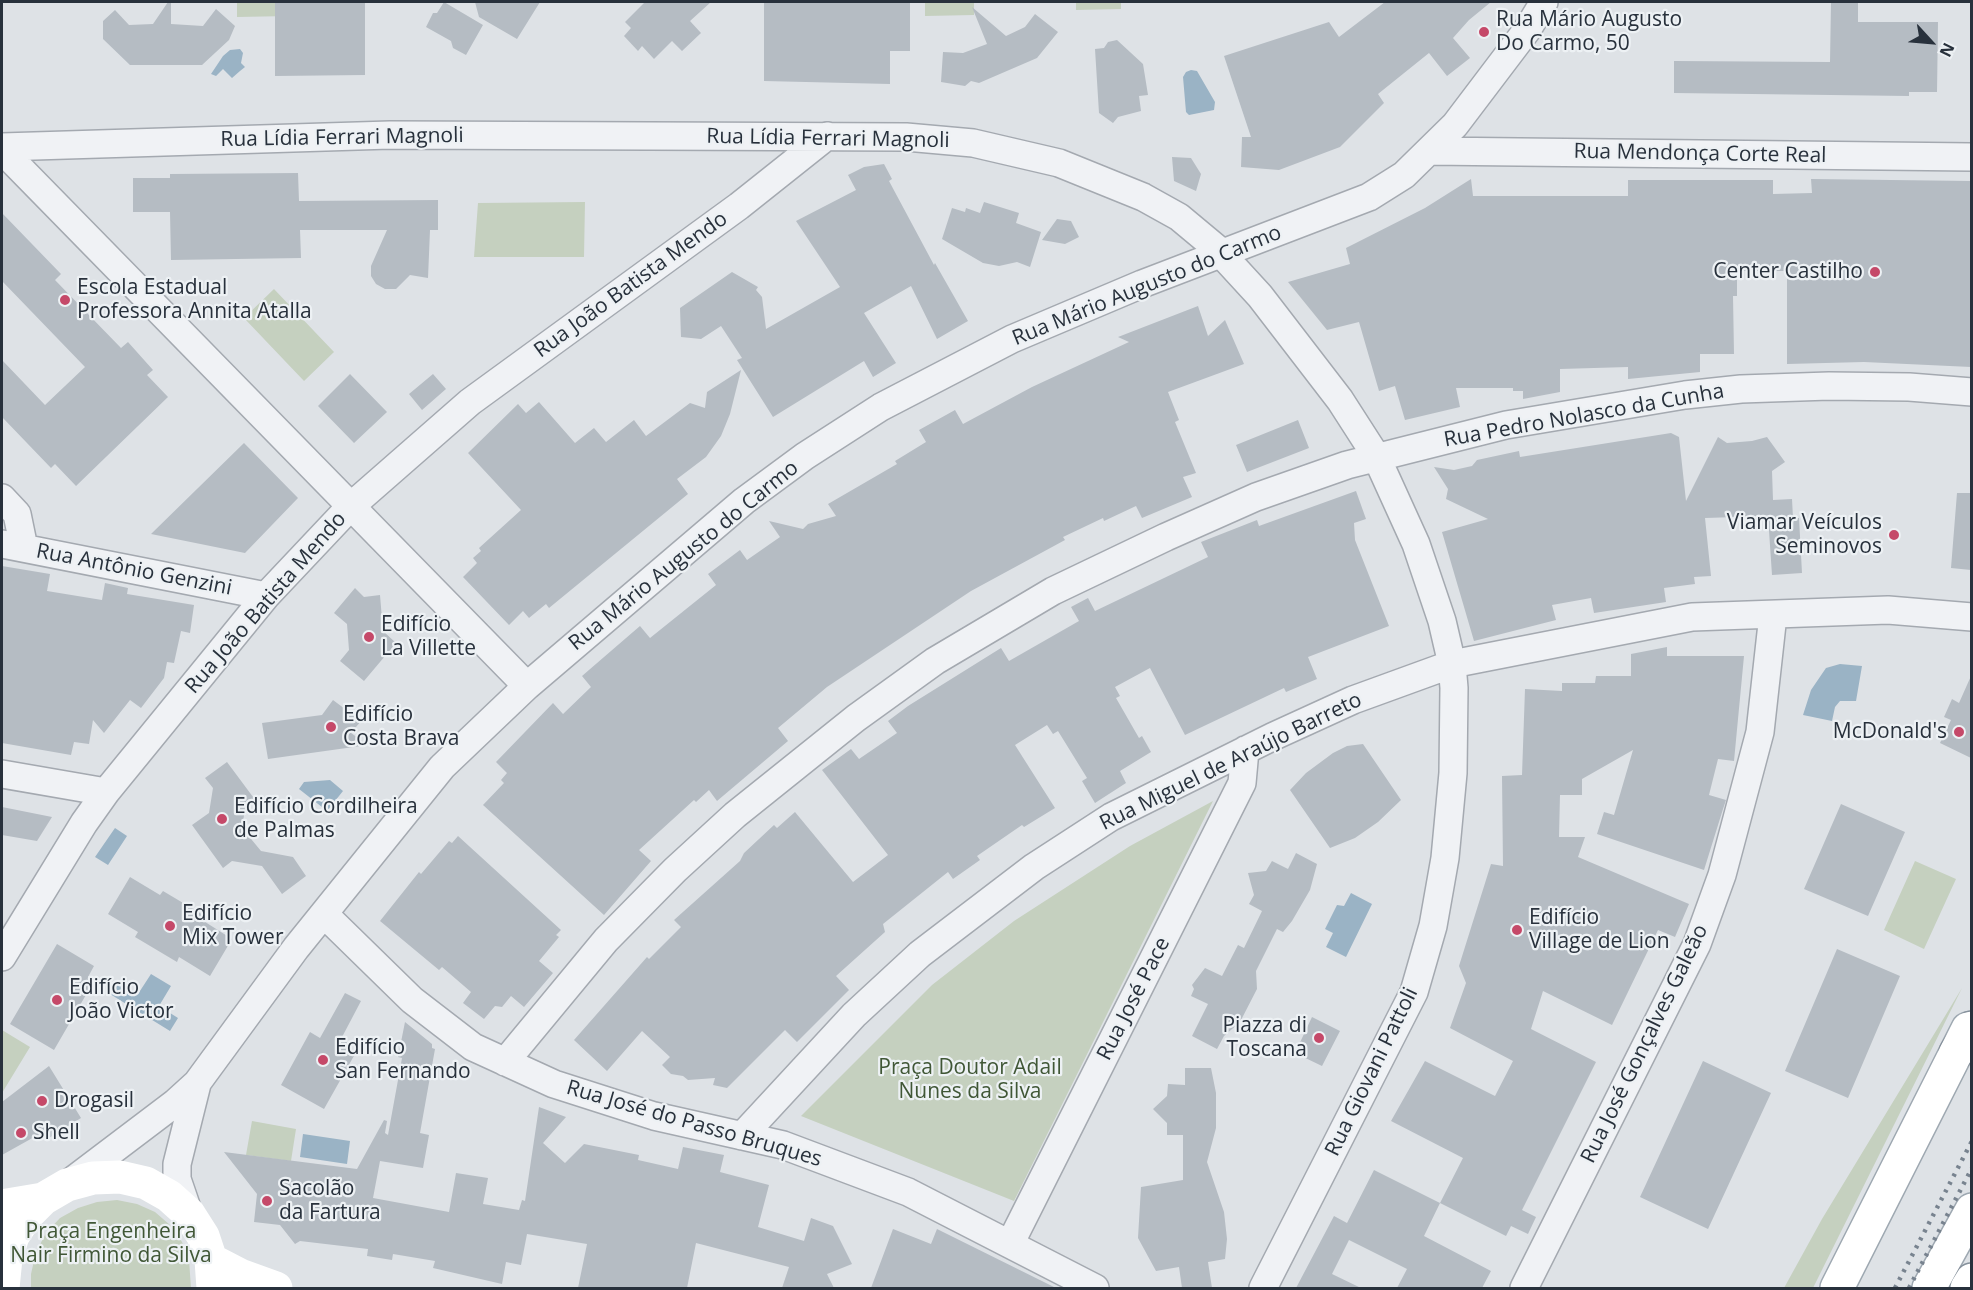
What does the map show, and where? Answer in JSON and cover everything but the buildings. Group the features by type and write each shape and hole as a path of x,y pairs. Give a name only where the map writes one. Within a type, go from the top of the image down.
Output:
{"main road":[{"path":"1838,1288 1964,1041 1971,1022"},
{"path":"2,1206 55,1192 93,1178 120,1177 137,1181 169,1196 189,1214 203,1236 212,1274 240,1275 276,1288"},
{"path":"3,1288 6,1258 14,1236 26,1216 55,1192"},
{"path":"1929,1288 1971,1210"},
{"path":"1967,1288 1971,1280"}],"street":[{"name":"Rua Mário Augusto do Carmo","path":"55,1192 175,1103 198,1083 324,914 442,767 527,686 744,501 805,456 881,407 1012,339 1142,284 1370,197 1404,175 1429,151 1476,98 1527,30 1544,2"},
{"name":"Rua Lídia Ferrari Magnoli","path":"2,148 390,135 582,138 762,134 906,137 973,143 1059,163 1143,197 1179,217 1222,254 1260,296 1340,400 1376,456 1416,544 1442,621 1452,664"},
{"name":"Rua João Batista Mendo","path":"2,957 84,823 106,792 266,596 350,507 470,402 739,206 826,136"},
{"path":"2,148 527,686"},
{"name":"Rua Mendonça Corte Real","path":"1429,151 1971,157"},
{"name":"Rua Pedro Nolasco da Cunha","path":"505,1062 606,940 675,870 735,815 790,770 856,718 935,661 1053,591 1166,537 1256,496 1376,456 1506,425 1685,395 1741,389 1829,386 1909,387 1971,392"},
{"path":"2,498 16,514 13,546"},
{"name":"Rua Antônio Genzini","path":"13,546 266,596"},
{"name":"Rua Miguel de Araújo Barreto","path":"742,1136 854,1015 920,954 1034,867 1111,817 1245,750 1353,700 1452,664 1692,617 1888,610 1971,618"},
{"name":"Rua José Gonçalves Galeão","path":"1524,1288 1697,944 1722,875 1760,732 1773,615"},
{"name":"Rua Giovani Pattoli","path":"1263,1288 1414,992 1433,926 1446,858 1453,773 1452,664"},
{"name":"Rua José Pace","path":"1010,1244 1242,783 1245,750"},
{"path":"2,774 106,792"},
{"name":"Rua José do Passo Bruques","path":"324,914 435,1019 473,1047 554,1084 654,1116 783,1145 908,1192 1095,1288"},
{"name":"Rua Mário Augusto do Carmo","path":"189,1214 177,1179 177,1164 198,1083"}],"green space":[{"path":"237,2 342,2 342,15 237,17"},
{"path":"925,2 974,2 974,15 925,16"},
{"path":"1076,2 1121,2 1121,9 1076,10"},
{"path":"585,202 584,257 474,257 478,203"},
{"path":"274,289 334,352 304,381 244,318"},
{"name":"Praça Doutor Adail Nunes da Silva","path":"1213,801 1014,1201 801,1116 932,985 1014,921 1130,846"},
{"path":"1915,861 1956,879 1924,949 1884,930"},
{"path":"1962,988 1813,1288 1784,1288 1822,1219"},
{"path":"2,1030 30,1047 2,1093"},
{"path":"252,1121 296,1129 291,1161 246,1155"},
{"name":"Praça Engenheira Nair Firmino da Silva","path":"117,1200 137,1204 155,1212 170,1225 182,1242 189,1260 191,1288 31,1288 31,1274 36,1252 46,1233 60,1218 78,1208 97,1202"}],"water":[{"path":"240,49 243,53 241,63 245,67 232,78 223,69 216,76 211,74 223,56 230,50"},
{"path":"1191,70 1197,71 1215,102 1214,110 1189,115 1186,112 1183,77"},
{"path":"1840,664 1862,666 1856,701 1840,701 1835,707 1832,721 1803,715 1811,690 1826,668"},
{"path":"330,780 343,791 327,811 299,789 304,782"},
{"path":"115,828 127,836 108,865 95,857"},
{"path":"1351,893 1372,904 1346,957 1326,947 1333,933 1325,929 1337,905 1344,906"},
{"path":"151,974 171,986 159,1006 178,1018 170,1031 110,994 117,981 138,994"},
{"path":"303,1134 350,1141 347,1164 300,1157"}],"railway":[{"path":"1895,1288 1972,1141"},
{"path":"1909,1288 1972,1168"}],"place":[{"name":"Rua Mário Augusto Do Carmo, 50","path":"1484,32"},
{"name":"Center Castilho","path":"1875,272"},
{"name":"Escola Estadual Professora Annita Atalla","path":"65,300"},
{"name":"Viamar Veículos Seminovos","path":"1894,535"},
{"name":"Edifício La Villette","path":"369,637"},
{"name":"Edifício Costa Brava","path":"331,727"},
{"name":"McDonald's","path":"1959,732"},
{"name":"Edifício Cordilheira de Palmas","path":"222,819"},
{"name":"Edifício Mix Tower","path":"170,926"},
{"name":"Edifício Village de Lion","path":"1517,930"},
{"name":"Edifício João Victor","path":"57,1000"},
{"name":"Piazza di Toscana","path":"1319,1038"},
{"name":"Edifício San Fernando","path":"323,1060"},
{"name":"Drogasil","path":"42,1101"},
{"name":"Shell","path":"21,1133"},
{"name":"Sacolão da Fartura","path":"267,1201"}]}
